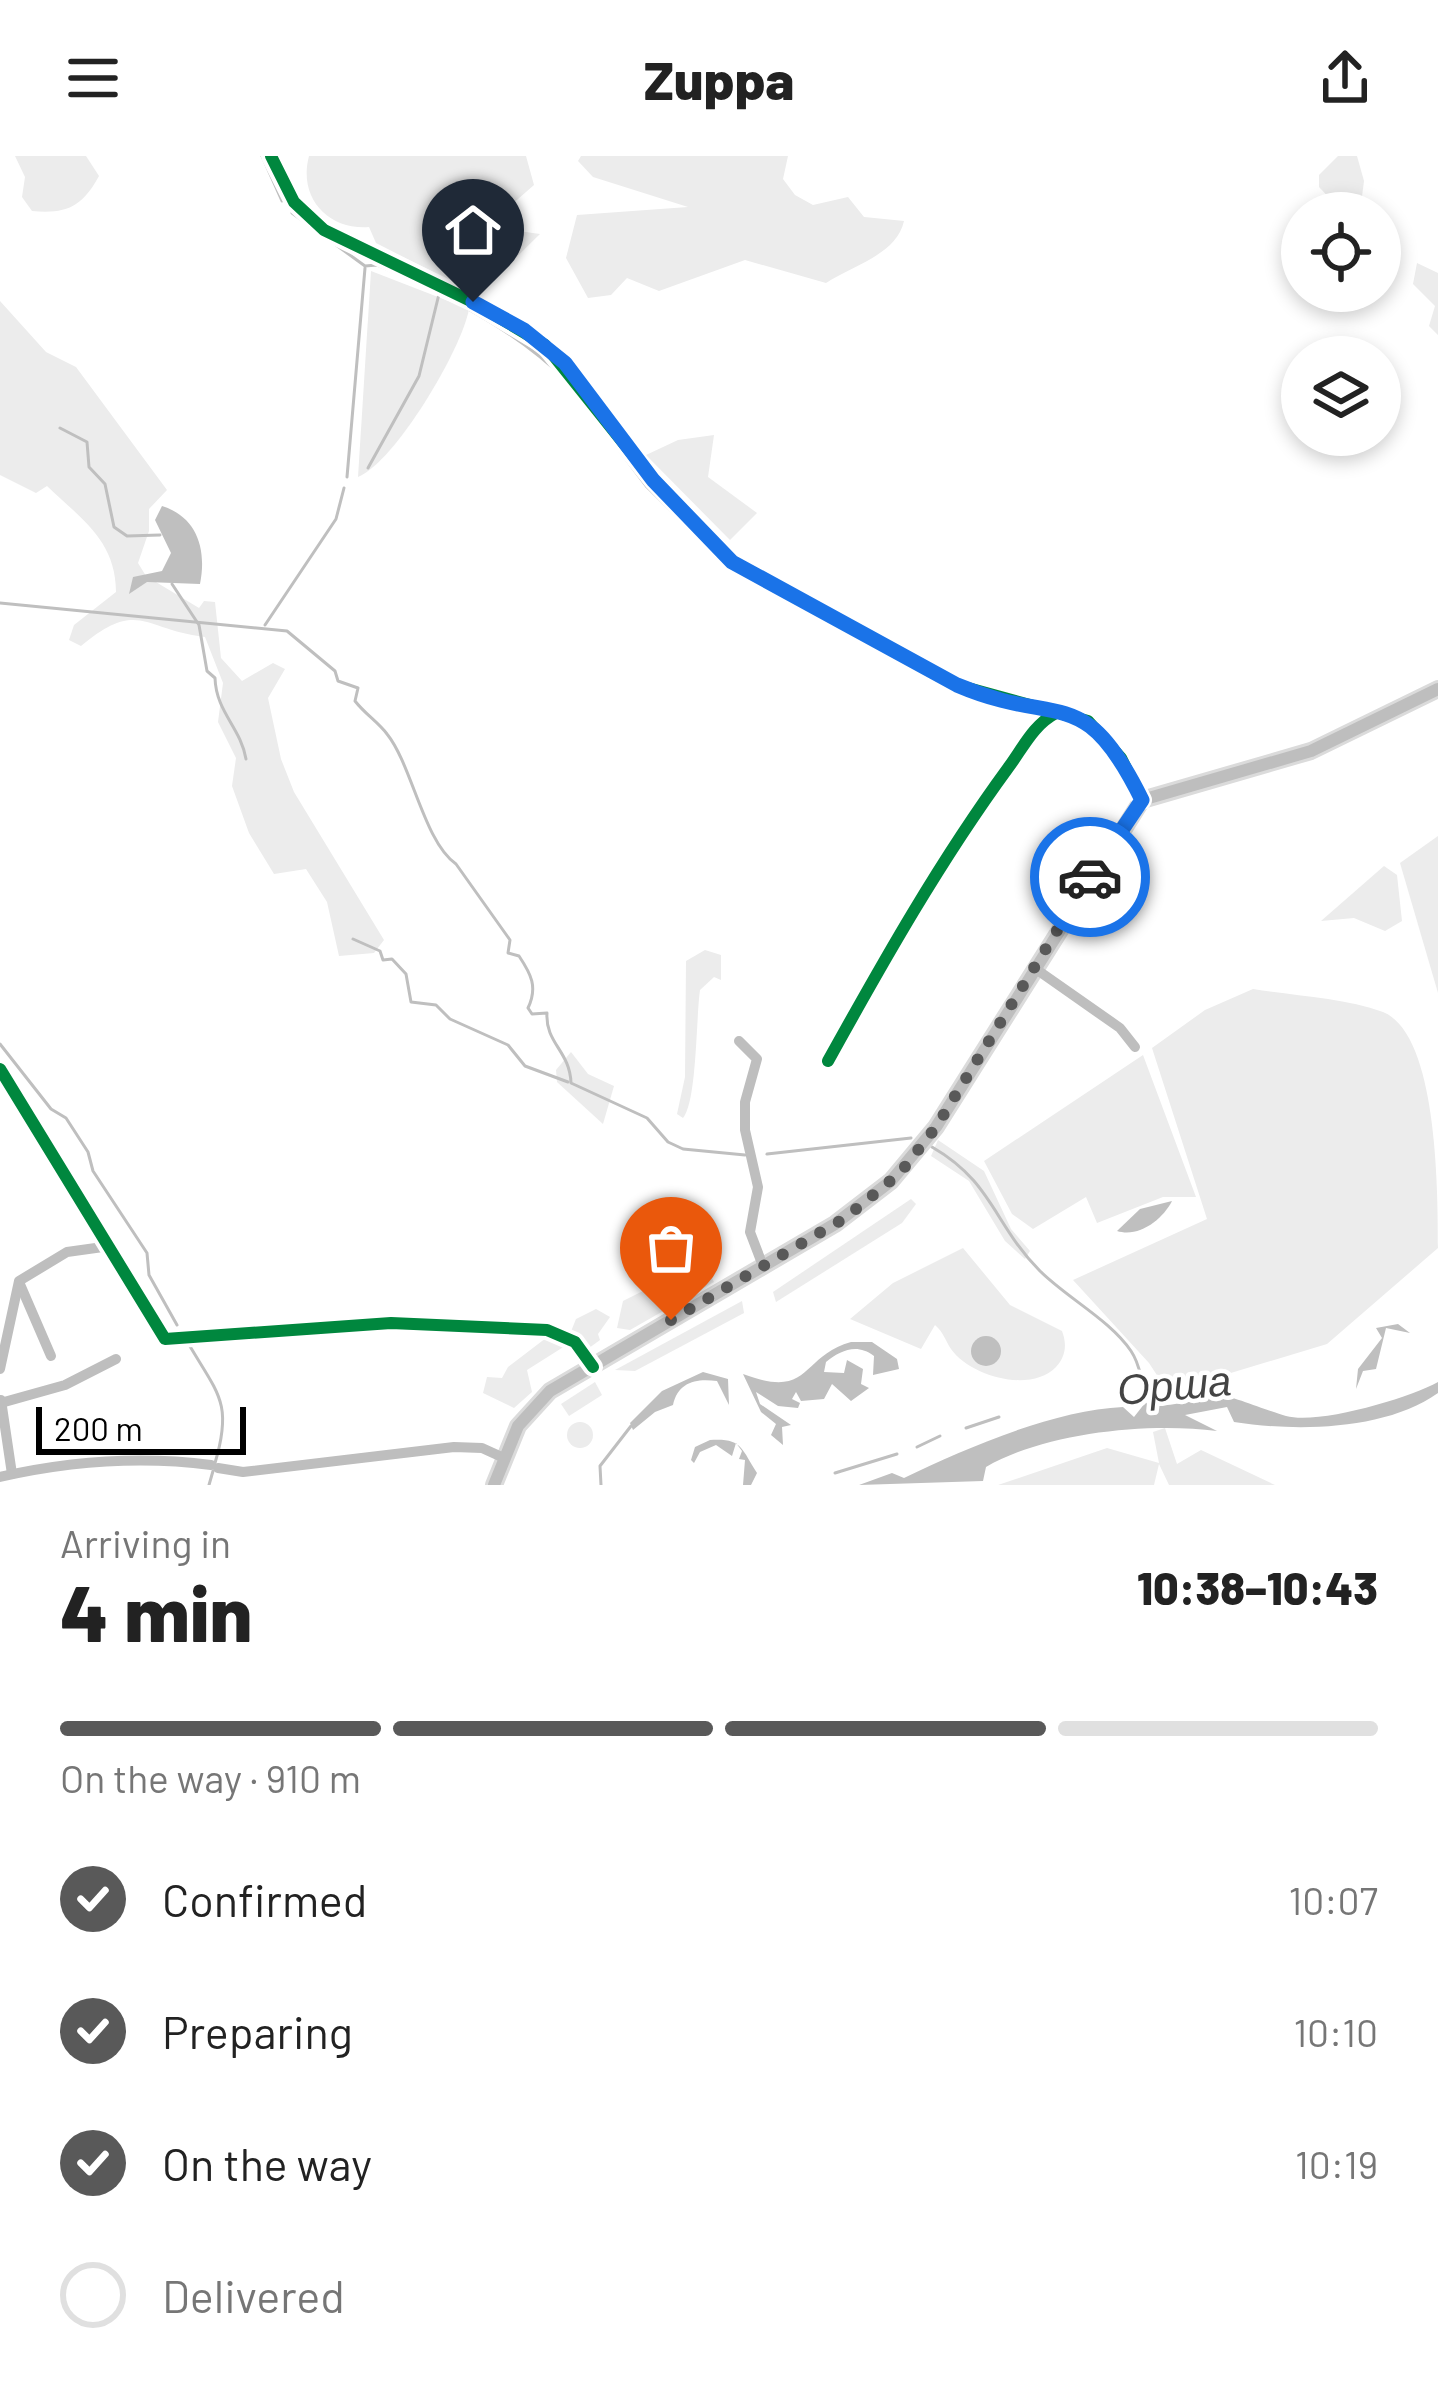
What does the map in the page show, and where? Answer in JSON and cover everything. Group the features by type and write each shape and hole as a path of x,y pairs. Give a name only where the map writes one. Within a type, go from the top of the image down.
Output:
{"main road":[{"path":"494,1485 532,1407 855,1211 908,1164 1142,800 1311,751 1438,689"}],"street":[{"path":"271,156 294,202 324,230 473,302 545,345 653,480 732,562 957,685 1072,713 1104,733 1142,800"},
{"path":"828,1060 912,909 979,803 1034,730 1056,712"},
{"path":"1033,968 1120,1028 1135,1047"},
{"path":"739,1041 757,1059 745,1102 758,1187 751,1232 763,1266"},
{"path":"0,1069 110,1246 147,1318 165,1339 391,1323 547,1330 575,1342 593,1367"},
{"path":"0,1369 19,1281 67,1252 110,1246"},
{"path":"19,1281 51,1356"},
{"path":"116,1359 65,1385 1,1400 6,1475 160,1459 243,1472 454,1447 482,1448 504,1458"}],"shaded area":[{"path":"15,156 86,156 99,176 72,206 32,211 22,197 25,177"},
{"path":"309,156 526,156 534,185 510,206 505,229 540,234 478,295 376,243 369,227 329,217 308,185"},
{"path":"581,156 788,156 783,179 795,195 813,205 848,197 864,217 904,221 884,250 826,283 745,260 659,291 627,278 611,295 588,298 566,258 577,215 688,207 593,177 578,161"},
{"path":"1338,156 1357,156 1363,192 1324,192 1319,175"},
{"path":"1417,263 1438,273 1438,335 1429,326 1435,306 1413,284"},
{"path":"371,271 469,309 454,350 408,428 358,477"},
{"path":"0,301 46,352 76,367 167,490 149,509 149,531 138,563 146,576 199,608 204,601 215,602 221,658 242,681 273,663 285,669 268,698 281,759 294,792 384,940 374,953 339,956 327,902 306,869 274,874 249,833 232,786 236,758 218,722 223,683 205,637 129,620 81,646 69,640 74,625 116,592 114,574 94,532 47,486 36,493 0,475"},
{"path":"714,435 708,477 757,513 730,540 646,455 678,440"},
{"path":"162,506 184,518 197,536 200,584 147,582 129,594 133,577 162,571 171,553 155,520"},
{"path":"1438,836 1438,993 1400,863"},
{"path":"1384,866 1397,875 1402,921 1385,931 1354,918 1321,921"},
{"path":"705,950 721,955 721,980 714,977 700,990 693,1078 683,1118 677,1114 685,1077 686,961"},
{"path":"1253,989 1368,1007 1401,1026 1415,1050 1431,1117 1438,1248 1327,1344 1168,1392 1149,1363 1073,1280 1207,1219 1152,1048 1205,1010"},
{"path":"571,1052 588,1074 614,1086 603,1124 557,1082 556,1070"},
{"path":"1143,1055 1196,1197 1163,1197 1097,1223 1086,1197 1033,1229 1012,1214 984,1161"},
{"path":"938,1140 984,1171 1011,1229 1030,1251 1025,1259 1005,1241 969,1181 931,1156"},
{"path":"911,1199 916,1204 902,1223 776,1302 773,1292"},
{"path":"1172,1201 1149,1225 1134,1232 1117,1231 1140,1209"},
{"path":"963,1248 1010,1305 1062,1331 1064,1354 1045,1375 1017,1380 986,1374 960,1359 935,1325 921,1349 850,1319 893,1283"},
{"path":"703,1261 714,1282 630,1330 617,1328 623,1301"},
{"path":"742,1301 744,1313 635,1371 615,1370"},
{"path":"596,1309 610,1317 598,1334 600,1340 589,1348 570,1334 576,1319"},
{"path":"1398,1324 1410,1333 1386,1328 1376,1369 1363,1371 1356,1389 1358,1369 1382,1338 1376,1328"},
{"path":"986,1336 997,1340 1001,1351 997,1362 986,1366 975,1362 971,1351 975,1340"},
{"path":"546,1338 565,1346 527,1370 532,1392 514,1408 483,1393 487,1377 502,1378 508,1367"},
{"path":"851,1342 872,1342 897,1359 899,1369 873,1375 874,1356 849,1350 826,1362 824,1372 844,1373 847,1360 863,1369 861,1384 869,1388 851,1401 832,1384 824,1399 801,1401 796,1392 792,1399 800,1403 798,1408 778,1406 756,1392 760,1404 791,1425 782,1427 783,1445 771,1435 776,1424 761,1412 743,1374 765,1381 794,1379"},
{"path":"703,1372 728,1379 729,1405 717,1381 695,1381 679,1391 673,1405 655,1412 633,1430 630,1423 662,1391"},
{"path":"595,1382 602,1395 569,1416 561,1404"},
{"path":"1438,1382 1438,1393 1417,1405 1367,1421 1313,1427 1259,1425 1234,1422 1227,1407 1185,1415 1217,1431 1130,1429 1068,1438 986,1467 983,1481 859,1485 892,1473 904,1478 1011,1432 1096,1410 1123,1407 1134,1417 1145,1403 1175,1404 1216,1395 1286,1416 1320,1417 1386,1402"},
{"path":"580,1422 593,1435 580,1448 567,1435"},
{"path":"1165,1428 1177,1464 1201,1450 1275,1485 1169,1485 1159,1464 1154,1485 998,1485 1107,1448 1159,1463 1153,1432"},
{"path":"710,1440 736,1444 732,1456 716,1445 700,1452 694,1463 695,1447"},
{"path":"737,1445 744,1451 757,1473 751,1485 743,1485 745,1460 739,1459 742,1451"}],"waterway":[{"path":"262,156 282,201"},
{"path":"292,213 365,266 377,265 403,277 501,329 567,381"},
{"path":"347,477 365,268"},
{"path":"368,468 419,376 439,294"},
{"path":"573,389 647,487 724,562"},
{"path":"60,428 87,442 89,467 105,484 114,527 127,536 160,535"},
{"path":"265,625 336,519 344,488"},
{"path":"172,584 199,625 207,671 215,678 246,759"},
{"path":"763,585 782,596"},
{"path":"0,603 287,631 335,671 338,681 358,688 355,701 396,748 435,839 510,940 508,953 519,956 527,969 533,987 528,1008 532,1014 547,1013 571,1083 647,1118 668,1142 683,1149 745,1155"},
{"path":"353,939 380,951 383,960 392,959 406,974 411,1002 436,1005 450,1019 508,1045 525,1066 568,1082"},
{"path":"0,1044 51,1109 66,1118 88,1152 93,1171 147,1253 149,1275 177,1325"},
{"path":"767,1154 911,1138"},
{"name":"Орша","path":"932,1147 981,1189 1040,1271 1122,1340 1137,1363 1145,1405"},
{"path":"188,1343 220,1400 223,1426 215,1463"},
{"path":"966,1428 999,1417"},
{"path":"601,1485 600,1466 631,1426"},
{"path":"917,1447 940,1436"},
{"path":"835,1473 897,1454"},
{"path":"209,1485 213,1471"}],"cycle path":[{"path":"271,156 294,202 324,230 473,302 545,345 653,480 732,562 957,685 1088,721 1121,758 1142,800"},
{"path":"828,1061 959,839 1029,738 1056,713"},
{"path":"0,1069 165,1339 391,1323 547,1330 575,1342 593,1367"}],"way so far":[{"path":"671,1320 845,1218 900,1173 936,1127 1090,877"}],"route":[{"path":"473,302 524,330 565,363 653,480 732,562 957,685 992,698 1072,713 1104,733 1142,800 1090,877"}]}
